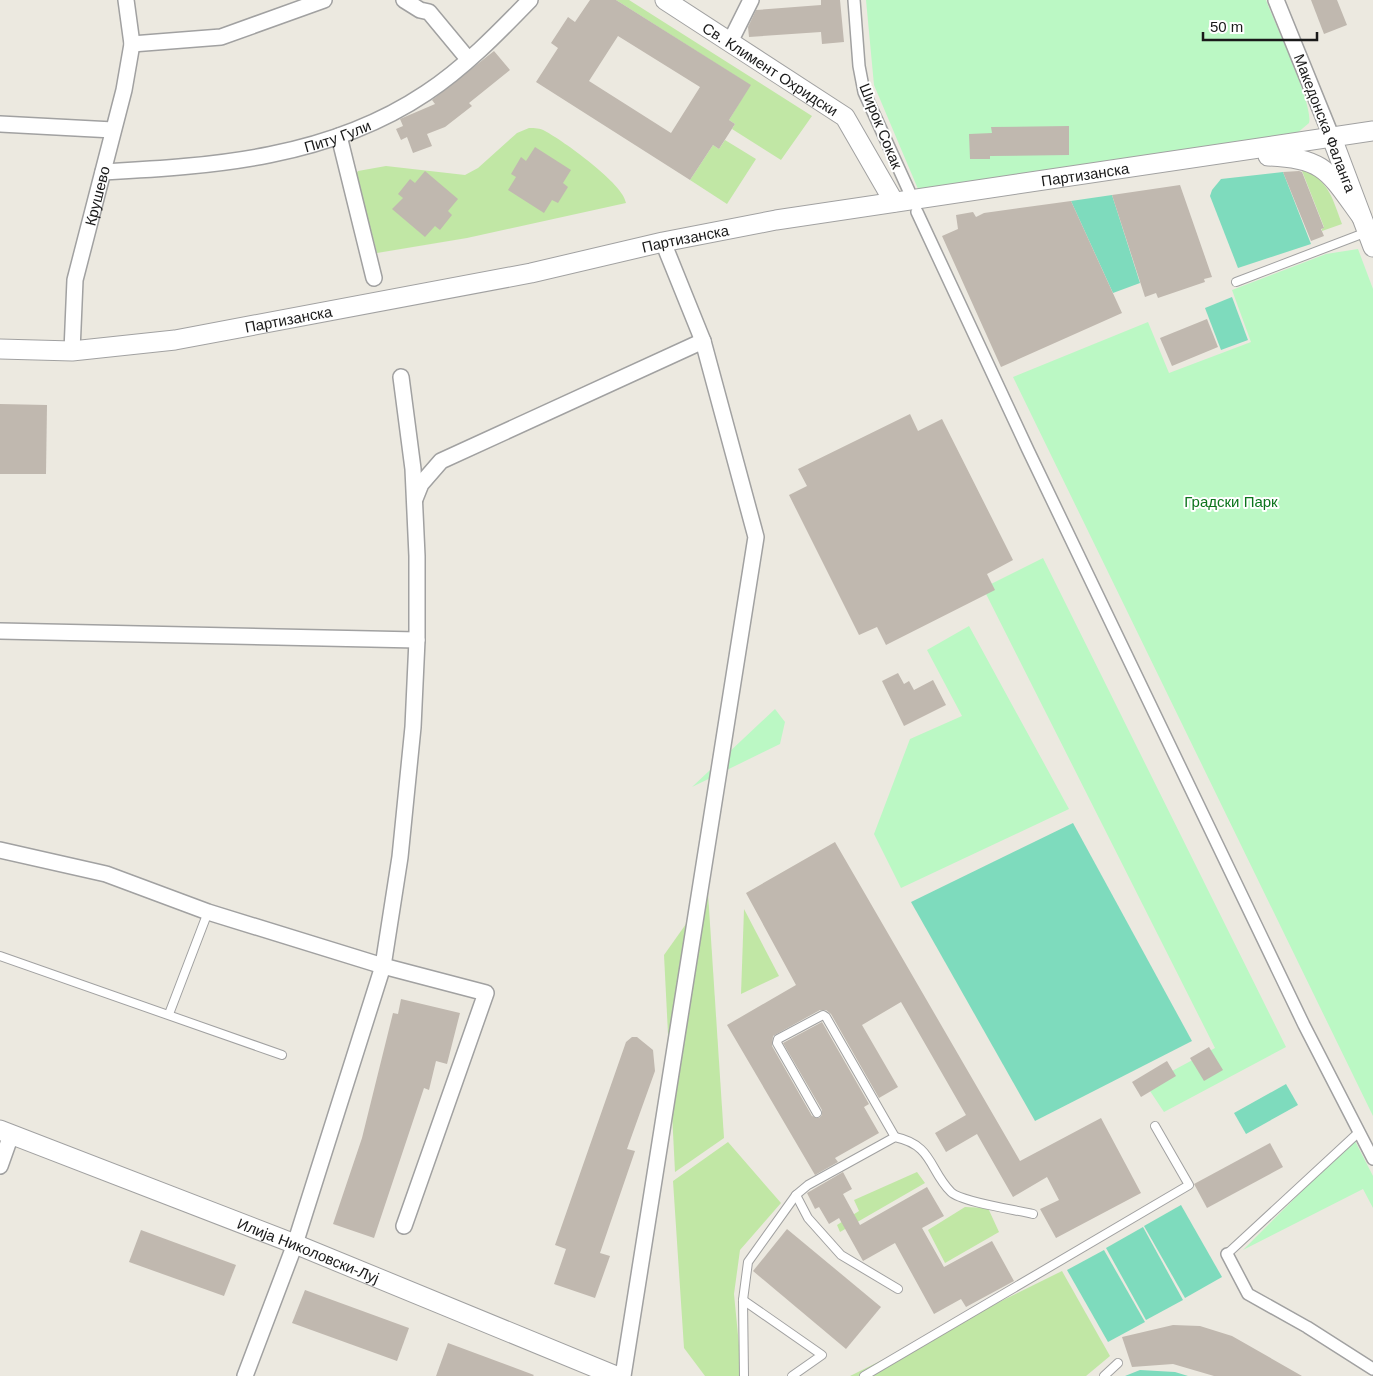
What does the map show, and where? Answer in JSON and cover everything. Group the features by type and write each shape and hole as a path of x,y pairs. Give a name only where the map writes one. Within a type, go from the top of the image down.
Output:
{"street":[{"name":"Крушево","path":"72,351 75,280 103,172 132,44 126,0"},
{"path":"132,44 221,38 324,0"},
{"path":"404,0 420,10 429,12 468,59"},
{"name":"Питу Гули","path":"103,172 231,163 276,154 359,129 426,94 468,59 530,0"},
{"name":"Св. Климент Охридски","path":"665,0 845,117 902,196"},
{"path":"730,42 751,0"},
{"name":"Широк Сокак","path":"854,0 859,66 864,92 902,196"},
{"name":"Македонска Фаланга","path":"1276,0 1332,138 1367,232"},
{"path":"0,124 113,130"},
{"name":"Партизанска","path":"0,349 72,351 138,346 217,333 531,273 663,242 902,196 1224,154 1373,132"},
{"path":"339,136 374,278"},
{"path":"1224,154 1296,157 1314,162 1333,178 1367,232"},
{"path":"917,212 1032,459 1278,972 1373,1160"},
{"path":"623,1376 756,537 703,341 663,242"},
{"path":"414,500 422,484 441,461 703,341"},
{"path":"245,1376 295,1244 383,966 400,848 413,727 417,640 413,469 401,377"},
{"path":"0,631 417,640"},
{"path":"0,850 106,874 208,912 383,966 486,993 404,1226"},
{"path":"0,1166 6,1132"},
{"name":"Илија Николовски-Луј","path":"6,1132 295,1244 616,1376"},
{"path":"1227,1254 1248,1294 1307,1327 1373,1369"}],"lane":[{"path":"1236,282 1367,232"},
{"path":"169,1014 208,912"},
{"path":"0,956 282,1055"},
{"path":"817,1113 777,1042 778,1039 822,1015 826,1017 895,1137"},
{"path":"864,1376 1189,1186 1155,1126"},
{"path":"1227,1254 1359,1132"},
{"path":"744,1376 743,1300 748,1262 796,1195 808,1186 895,1137 911,1140 928,1158 951,1193 972,1201 1033,1214"},
{"path":"796,1195 808,1218 841,1255 898,1289"},
{"path":"743,1300 822,1355 792,1376"},
{"path":"1104,1376 1118,1363"}],"green space":[{"path":"616,0 629,0 812,116 781,160 732,129 735,124 729,120 750,85"},
{"path":"866,0 1266,0 1306,99 1309,123 1296,134 1243,144 918,189 874,85"},
{"path":"529,128 543,130 591,163 615,185 623,195 626,203 467,238 377,253 356,174 358,171 386,166 465,175 478,168 517,133"},
{"path":"725,140 756,159 727,204 690,180 713,145 719,149"},
{"path":"1307,170 1321,181 1330,193 1342,224 1322,231 1324,227 1302,171"},
{"path":"1283,172 1311,244 1238,268 1210,196 1212,190 1221,179"},
{"path":"1112,195 1140,283 1113,293 1071,201"},
{"name":"Градски Парк","path":"1358,249 1373,289 1373,1116 1013,377 1148,322 1169,373 1251,342 1232,290 1326,254"},
{"path":"1232,297 1248,340 1221,350 1205,308"},
{"path":"1043,558 1286,1047 1164,1112 1146,1085 1215,1048 983,588"},
{"path":"969,626 1069,809 901,888 874,834 910,739 962,716 927,650"},
{"path":"775,709 785,722 780,744 692,787"},
{"path":"1073,823 1192,1041 1035,1121 911,902"},
{"path":"708,893 724,1138 675,1172 664,955"},
{"path":"744,909 779,976 741,994"},
{"path":"1286,1084 1298,1105 1246,1134 1234,1113"},
{"path":"1354,1139 1373,1176 1373,1208 1363,1189 1243,1250"},
{"path":"728,1142 781,1203 740,1250 734,1294 742,1376 705,1376 684,1348 673,1181"},
{"path":"917,1172 925,1183 840,1232 837,1225 859,1211 854,1200"},
{"path":"1181,1205 1222,1277 1185,1298 1144,1226"},
{"path":"965,1207 988,1208 999,1232 945,1263 928,1230"},
{"path":"1143,1227 1183,1300 1146,1320 1106,1248"},
{"path":"1104,1250 1145,1322 1108,1342 1067,1270"},
{"path":"1062,1271 1110,1356 1086,1376 850,1376"},
{"path":"1140,1370 1175,1372 1188,1376 1125,1376"}],"building":[{"path":"590,0 616,0 751,85 729,120 735,124 719,149 713,145 690,180 536,82 558,48 551,43 568,17 575,22","holes":["618,36 700,87 671,133 589,81"]},
{"path":"821,0 840,0 844,42 822,44 821,32 749,37 748,27 756,10 821,5"},
{"path":"1311,0 1337,0 1347,25 1324,34"},
{"path":"494,51 510,70 469,103 472,106 445,127 427,134 432,146 413,153 407,137 401,140 396,129 403,126 400,119 435,104 432,100"},
{"path":"1069,126 1069,155 990,156 990,159 970,159 969,134 992,133 991,127"},
{"path":"535,147 571,170 563,183 568,187 558,203 552,200 544,213 508,190 516,177 511,174 521,157 526,161"},
{"path":"425,171 458,199 448,211 452,215 440,230 435,226 425,237 392,209 403,198 398,194 410,179 415,183"},
{"path":"1283,172 1302,172 1324,228 1321,229 1324,236 1311,241"},
{"path":"1180,185 1212,277 1204,279 1205,282 1158,298 1156,293 1145,297 1112,195"},
{"path":"1071,201 1122,313 1001,367 942,236 958,229 956,215 973,212 976,217 984,213"},
{"path":"1207,319 1218,347 1172,366 1160,338"},
{"path":"0,404 47,405 46,474 0,474"},
{"path":"910,414 918,431 942,419 1013,560 987,574 995,590 886,645 877,627 859,635 789,495 807,486 798,469"},
{"path":"898,673 904,684 909,681 914,690 933,680 946,705 904,726 882,681"},
{"path":"835,842 1020,1161 1101,1118 1141,1193 1056,1238 1040,1209 1059,1200 1047,1177 1013,1197 977,1134 946,1152 935,1133 966,1115 901,1002 862,1025 898,1087 879,1098 831,1014 826,1010 820,1010 773,1036 772,1046 812,1116 819,1118 822,1115 822,1110 783,1043 822,1022 869,1104 864,1107 879,1133 835,1158 838,1162 815,1175 727,1025 796,985 746,893"},
{"path":"401,999 460,1013 447,1064 436,1061 429,1090 424,1088 374,1238 333,1224 362,1138 393,1013 398,1014"},
{"path":"632,1037 637,1037 653,1050 655,1071 627,1149 635,1151 600,1253 610,1256 595,1298 554,1284 566,1249 555,1245 626,1042"},
{"path":"1209,1047 1223,1070 1204,1081 1190,1058"},
{"path":"1167,1061 1176,1076 1141,1097 1132,1082"},
{"path":"1270,1143 1283,1167 1207,1208 1194,1184"},
{"path":"843,1172 852,1189 843,1194 860,1225 927,1187 944,1216 922,1228 944,1267 992,1241 1014,1281 966,1307 961,1299 934,1314 895,1243 863,1261 839,1218 829,1224 819,1207 815,1209 807,1193"},
{"path":"787,1229 881,1307 846,1349 753,1271"},
{"path":"141,1230 236,1265 224,1296 129,1262"},
{"path":"305,1290 409,1328 397,1361 292,1323"},
{"path":"1173,1325 1200,1326 1232,1336 1302,1376 1214,1376 1173,1364 1132,1367 1122,1337"},
{"path":"448,1343 534,1375 436,1376"}]}
